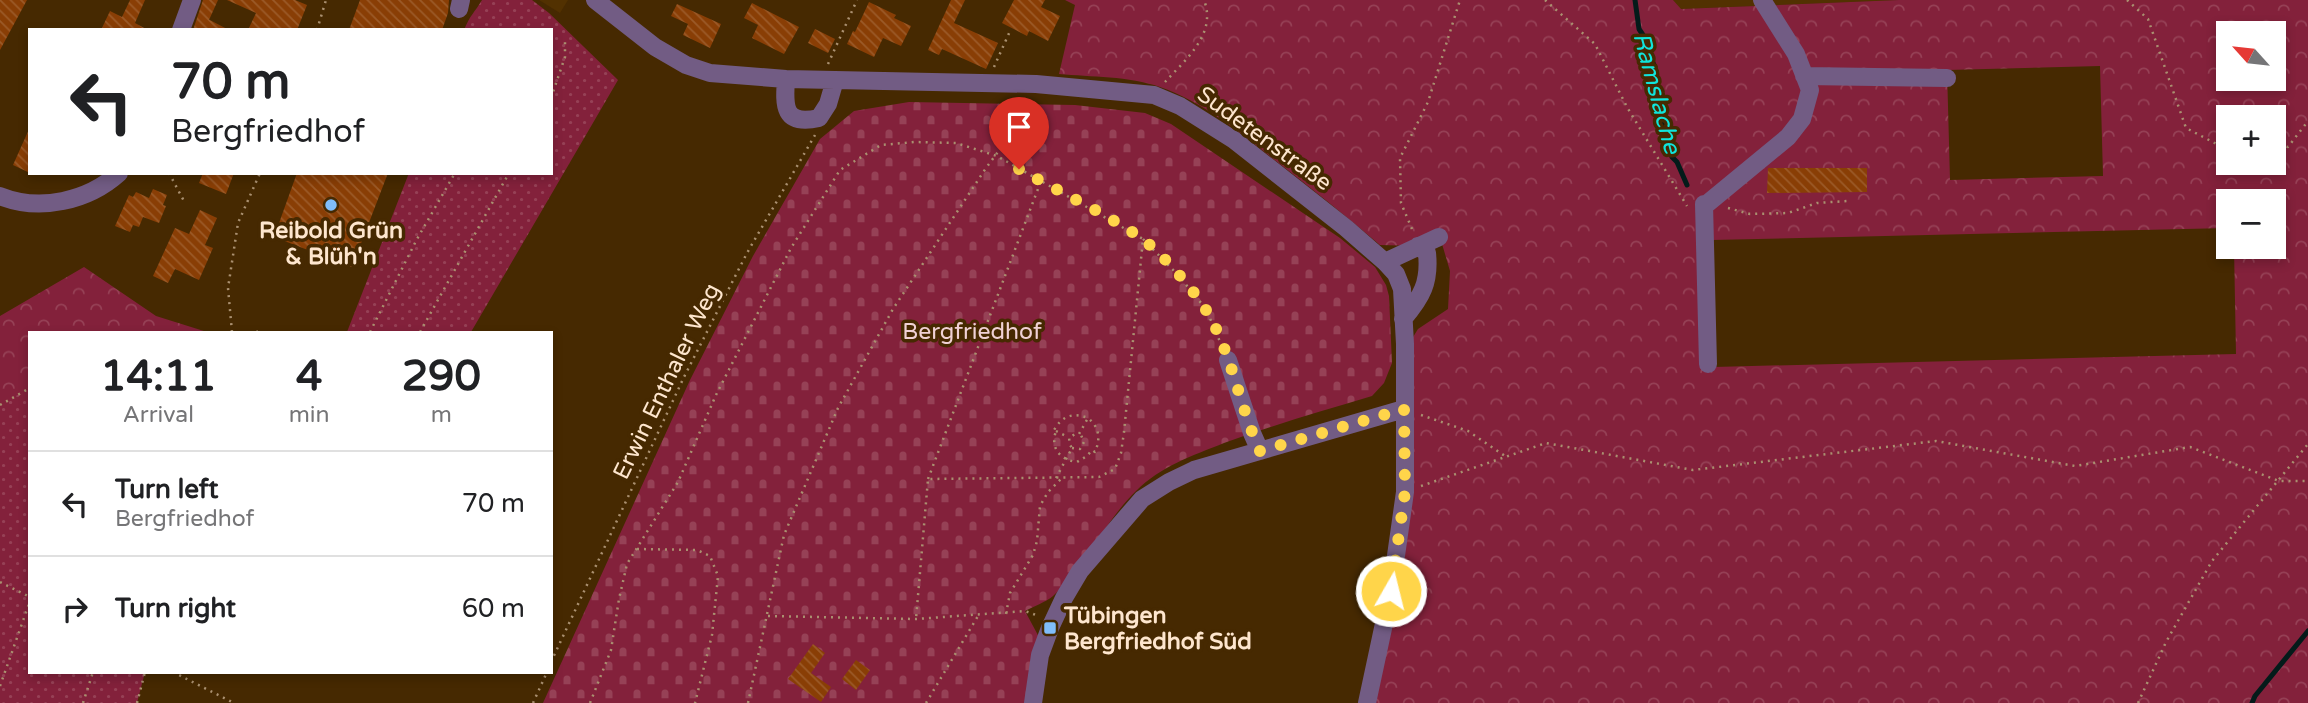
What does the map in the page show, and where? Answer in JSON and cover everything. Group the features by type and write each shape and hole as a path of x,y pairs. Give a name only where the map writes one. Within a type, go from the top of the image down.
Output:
{"street":[{"path":"182,28 192,0"},
{"name":"Sudetenstraße","path":"594,0 655,47 686,65 710,73 786,79 1036,83 1154,95 1180,106 1234,140 1385,262 1396,274 1402,289 1405,492 1391,591 1367,703"},
{"path":"1708,364 1700,205 1788,137 1802,119 1810,90 1796,54 1762,0"},
{"path":"1804,76 1947,78"},
{"path":"786,79 784,106 789,115 798,120 819,118 828,104 828,80"},
{"path":"0,196 30,203 59,202 88,193 116,175"},
{"path":"1385,262 1439,237"},
{"path":"1403,319 1421,298 1429,269 1427,253 1418,246"},
{"path":"1228,360 1260,451"},
{"path":"1033,703 1040,655 1053,620 1080,572 1142,499 1194,470 1404,409"}],"path":[{"path":"318,28 326,0"},
{"path":"828,80 857,0"},
{"path":"1154,95 1205,36 1208,10 1204,0"},
{"path":"1418,246 1401,203 1400,158 1428,102 1460,0"},
{"path":"1545,0 1595,44 1627,107 1700,205 1750,214 1788,213 1818,203 1847,201"},
{"path":"2127,0 2148,19 2186,128 2216,144"},
{"path":"987,83 1010,31"},
{"path":"553,92 565,57 565,42"},
{"path":"748,703 784,535 838,408 893,309 986,168 1036,103 1036,83"},
{"name":"Erwin Enthaler Weg","path":"553,658 684,377 747,253 816,133 819,118"},
{"path":"2286,146 2308,121"},
{"path":"590,703 611,650 618,599 628,564 678,482 716,395 791,248 840,170 881,145 956,143 997,156 1143,239 1206,309 1228,360"},
{"path":"170,175 185,203"},
{"path":"232,331 228,288 238,223 259,175"},
{"path":"370,331 416,239 454,175"},
{"path":"421,331 508,175"},
{"path":"916,619 928,479 1041,181"},
{"path":"928,479 1098,477 1115,469 1121,453 1143,239"},
{"path":"0,405 28,389"},
{"path":"1404,409 1468,431 1507,457"},
{"path":"1083,446 1092,450 1095,452 1098,433 1094,423 1080,415 1068,416 1058,423 1054,430 1055,449 1066,459 1077,462 1092,450"},
{"path":"1069,438 1079,434 1088,418"},
{"path":"1056,431 1069,438 1072,448 1056,478"},
{"path":"1079,434 1083,438 1083,446"},
{"path":"1405,492 1546,443 1693,470 1936,441 2074,466 2190,447 2279,481 2308,481"},
{"path":"2138,703 2166,642 2213,561 2308,444"},
{"path":"1072,448 1080,449 1083,446"},
{"path":"1006,614 1010,593 1033,555 1040,506 1048,492 1062,478"},
{"path":"637,549 697,550 710,556 718,576 712,635 695,703"},
{"path":"0,582 28,598"},
{"path":"0,686 28,605"},
{"path":"767,616 916,619 1025,611"},
{"path":"926,703 979,615"},
{"path":"83,703 92,674"},
{"path":"137,703 144,674"},
{"path":"177,674 234,703"},
{"path":"533,703 546,674"}],"shaded area":[{"path":"539,0 568,0 560,13"},
{"path":"1673,0 1899,0 1680,9"}],"green space":[{"path":"482,0 532,0 618,80 472,331 347,331 408,175 553,175 553,28 465,28"},
{"path":"1065,0 1673,0 1681,9 1899,0 2308,0 2308,703 1373,703 1396,589 1410,342 1418,329 1448,309 1450,271 1440,237 1418,246 1380,245 1221,119 1176,93 1136,81 1059,74 1075,5","holes":["2100,66 2103,176 1950,180 1947,70","2216,189 2286,189 2286,259 2234,259 2236,354 1714,367 1711,240 2216,228"]},
{"name":"Bergfriedhof","path":"909,102 1075,105 1145,113 1171,124 1340,238 1375,267 1389,296 1392,363 1384,383 1372,396 1279,424 1177,462 1136,491 1114,516 1065,584 1050,598 1025,611 1040,639 1029,703 543,703 690,380 753,256 820,139 854,111"},
{"path":"84,267 156,316 204,331 28,331 28,389 0,405 0,316"},
{"path":"28,389 28,674 144,674 137,703 0,703 0,405"}],"building":[{"path":"0,0 27,0 0,50"},
{"path":"130,0 145,0 135,23 144,28 102,28 110,11 122,17"},
{"path":"203,0 218,0 209,20 225,28 194,28"},
{"path":"227,0 295,0 307,5 298,28 249,28 256,13"},
{"path":"360,0 449,0 443,28 350,28"},
{"path":"951,0 965,0 954,23 998,43 986,69 942,49 939,55 928,50"},
{"path":"1014,0 1045,0 1041,7 1060,16 1048,41 1029,31 1027,36 1002,23"},
{"path":"869,2 896,15 894,18 911,26 901,46 883,38 874,57 847,44"},
{"path":"752,3 799,27 784,54 752,38 758,25 744,18"},
{"path":"677,4 721,24 710,48 683,35 688,24 671,16"},
{"path":"815,29 835,39 828,53 808,43"},
{"path":"28,131 28,172 13,165"},
{"path":"1768,168 1867,168 1867,192 1767,193"},
{"path":"202,175 233,175 226,194 199,183"},
{"name":"Reibold Grün & Blüh'n","path":"296,175 387,175 352,267 274,237"},
{"path":"153,189 167,195 159,223 143,217 139,227 133,225 130,232 115,226 129,195 133,197 136,192 149,198"},
{"path":"200,210 217,218 205,245 213,248 199,280 175,269 168,283 153,276 175,228 189,234"},
{"path":"813,644 825,653 811,673 831,687 821,702 788,679"},
{"path":"856,660 870,670 856,690 842,679"}],"waterway":[{"name":"Ramslache","path":"1635,0 1639,29 1654,65 1654,81 1671,151 1674,153 1672,157 1687,185"},
{"path":"2252,703 2308,631"}],"place":[{"name":"Reibold Grün & Blüh'n","path":"331,205"},
{"name":"Tübingen Bergfriedhof Süd","path":"1050,628"}],"route":[{"path":"1019,169 1143,239 1178,275 1206,309 1228,360 1260,451 1357,425 1404,409 1405,492 1391,591"}]}
